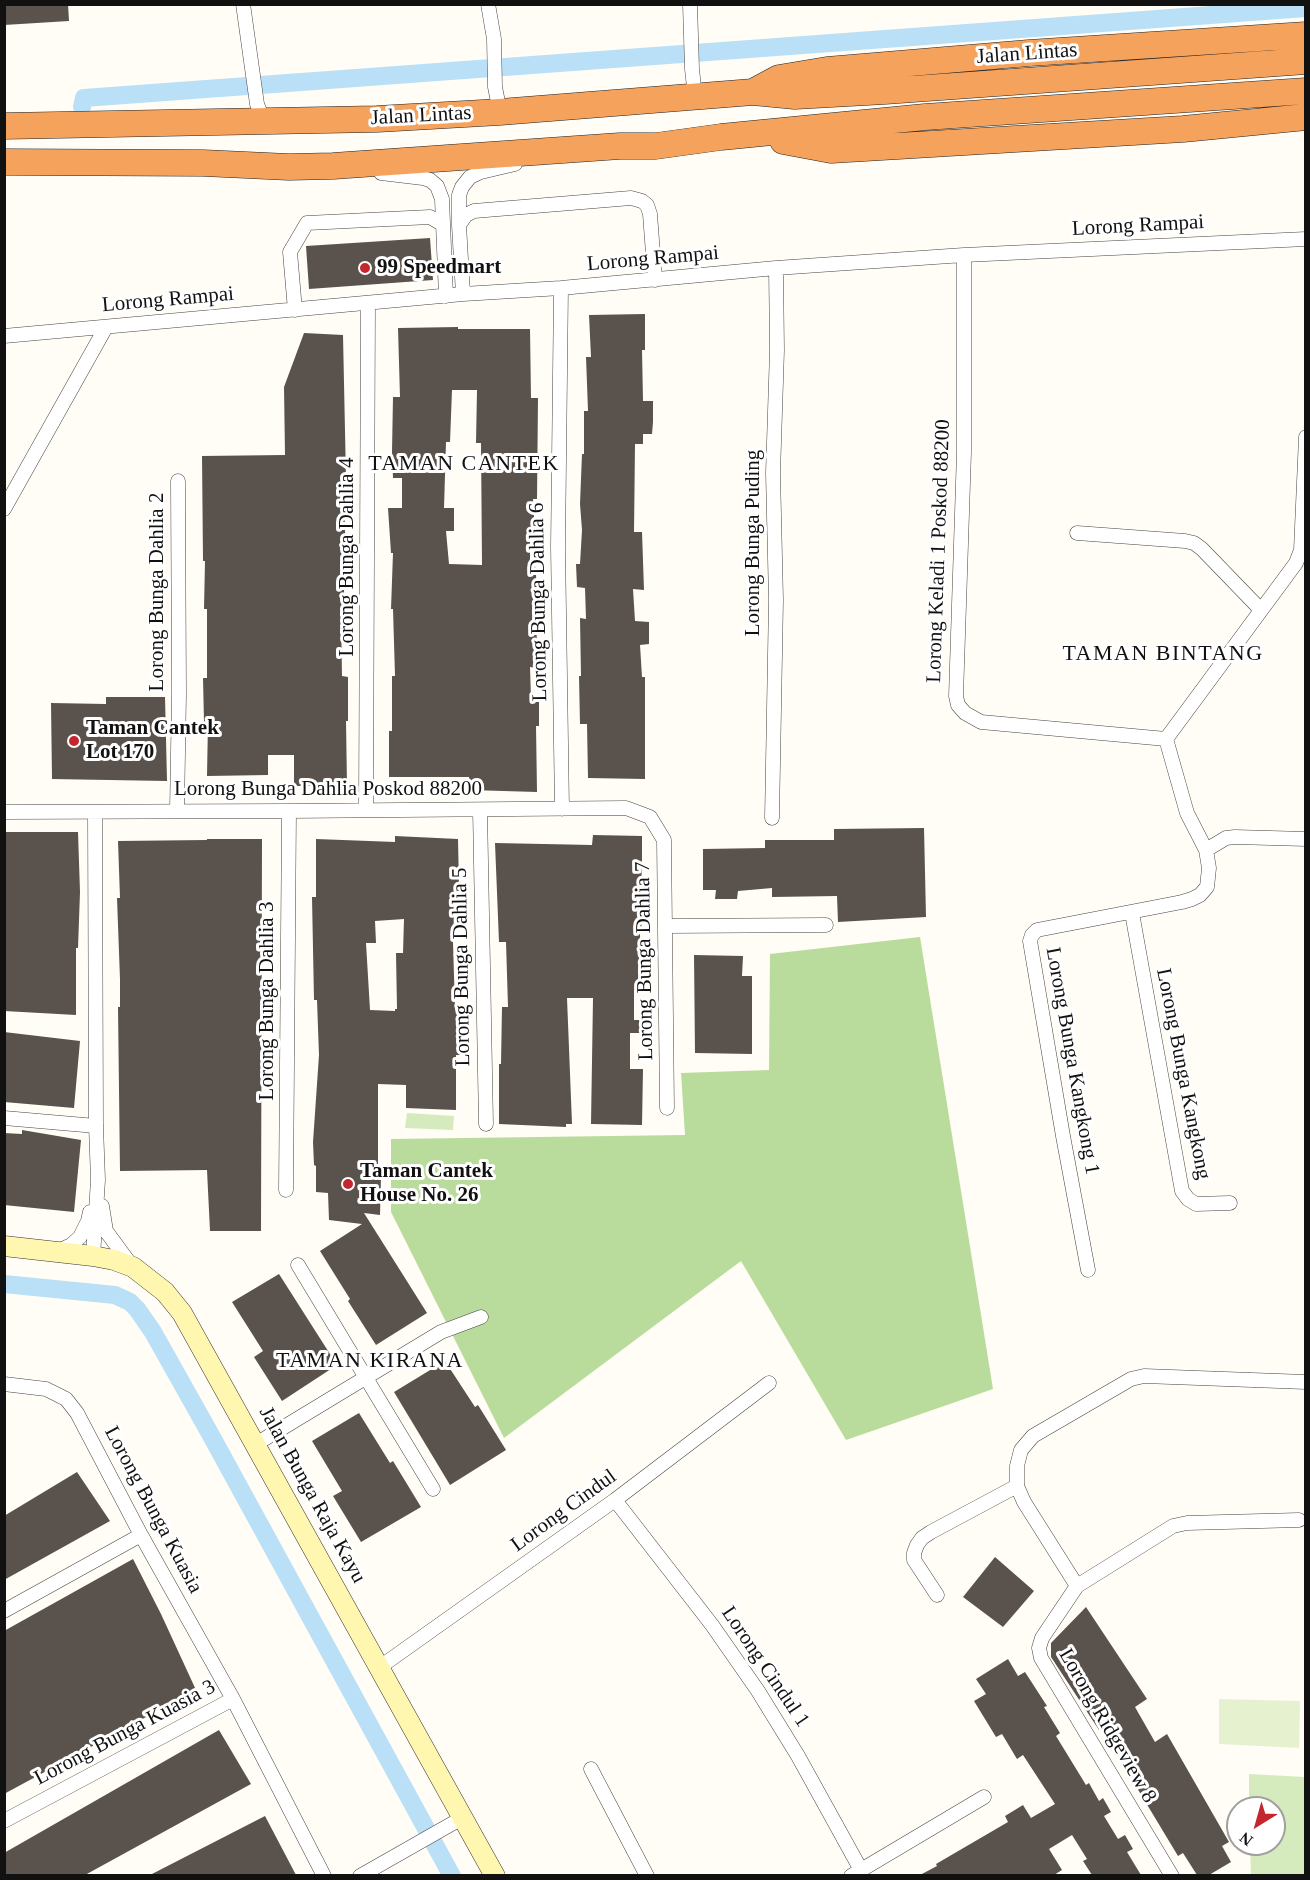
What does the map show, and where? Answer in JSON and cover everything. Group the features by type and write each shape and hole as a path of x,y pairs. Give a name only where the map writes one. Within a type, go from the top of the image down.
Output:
{"highway":[{"name":"Jalan Lintas","path":"753,92 779,78 827,70 1029,53 1305,35"},
{"name":"Jalan Lintas","path":"4,126 97,125 260,112 377,119 500,112 753,92 795,96 885,91 1305,61"},
{"name":"Jalan Lintas","path":"6,166 166,177 233,174 289,167 620,146 656,146 721,137 925,117 1305,90"},
{"name":"Jalan Lintas","path":"4,108 97,125"},
{"name":"Jalan Lintas","path":"753,135 831,150 1183,129 1305,117"}],"street":[{"path":"243,4 260,112"},
{"path":"488,4 494,39 495,87 500,112"},
{"path":"690,4 695,96"},
{"path":"463,294 459,195 470,177 481,172 620,146"},
{"path":"333,166 430,180 436,186 442,199 446,296"},
{"path":"459,225 466,215 474,211 631,198 642,201 647,205 650,214 655,280"},
{"path":"295,310 290,252 307,223 430,217 442,224"},
{"name":"Lorong Rampai","path":"4,336 776,268 964,255 1305,239"},
{"name":"Lorong Keladi 1 Poskod 88200","path":"964,255 964,453 956,696 958,705 965,713 981,722 1166,739"},
{"name":"Lorong Bunga Puding","path":"772,818 776,600 773,473 777,350 776,268"},
{"name":"Lorong Bunga Dahlia 6","path":"561,288 558,547 562,809"},
{"name":"Lorong Bunga Dahlia 4","path":"366,810 368,304"},
{"path":"4,508 106,327"},
{"path":"1305,437 1301,550 1289,574 1166,739 1187,813 1206,850 1226,838 1234,837 1305,839"},
{"name":"Lorong Bunga Dahlia 2","path":"177,811 178,481"},
{"path":"1077,533 1194,543 1261,610"},
{"name":"Lorong Bunga Dahlia Poskod 88200","path":"4,812 289,812 626,808 650,817"},
{"name":"Lorong Bunga Dahlia 5","path":"480,810 486,1124"},
{"path":"95,812 98,1180 105,1231 133,1267"},
{"name":"Lorong Bunga Dahlia 3","path":"286,1190 289,812"},
{"name":"Lorong Bunga Dahlia 7","path":"650,817 664,840 667,1108"},
{"name":"Lorong Bunga Kangkong 1","path":"1088,1270 1030,941 1032,934 1037,930 1132,913 1192,899 1200,895 1207,887 1209,879 1206,850"},
{"name":"Lorong Bunga Kangkong","path":"1132,913 1182,1191 1196,1204 1230,1203"},
{"path":"666,926 826,925"},
{"path":"4,1118 96,1126"},
{"path":"58,1251 71,1245 80,1237 88,1221 98,1180"},
{"path":"93,1256 98,1180"},
{"name":"Jalan Bunga Raja Kayu","path":"4,1246 93,1256 133,1267 165,1292 182,1313 495,1875"},
{"path":"298,1265 432,1489"},
{"path":"256,1444 441,1332 481,1317"},
{"path":"1077,1586 1024,1502 1017,1486 1017,1466 1021,1450 1033,1436 1131,1379 1144,1376 1305,1382"},
{"name":"Lorong Cindul","path":"380,1667 615,1500 769,1383"},
{"name":"Lorong Bunga Kuasia","path":"4,1384 46,1389 66,1399 77,1413 141,1535 233,1699 324,1875"},
{"path":"937,1594 914,1560 914,1553 922,1538 1017,1486"},
{"name":"Lorong Cindul 1","path":"615,1500 712,1625 758,1691 798,1756 856,1873"},
{"name":"Lorong Ridgeview 8","path":"1172,1875 1041,1658 1039,1648 1042,1638 1077,1586 1173,1526 1187,1523 1299,1520"},
{"path":"4,1611 141,1535"},
{"name":"Lorong Bunga Kuasia 3","path":"4,1821 233,1699"},
{"path":"591,1769 646,1875"},
{"path":"856,1873 984,1797"},
{"path":"360,1875 462,1818"}],"green space":[{"path":"920,937 993,1389 846,1440 741,1261 504,1438 391,1212 391,1139 685,1135 681,1073 769,1070 770,954"},
{"path":"407,1113 454,1116 453,1130 405,1128"},
{"path":"1219,1699 1300,1701 1299,1748 1219,1744"},
{"path":"1249,1774 1305,1777 1305,1875 1251,1875 1250,1856 1286,1856 1286,1796 1249,1796"}],"building":[{"path":"4,4 68,4 69,21 4,25"},
{"path":"430,238 433,280 309,289 306,246"},
{"path":"645,314 645,350 642,350 643,401 653,401 653,422 652,434 643,434 643,444 635,444 634,532 642,532 644,590 633,589 635,621 649,622 649,644 640,645 642,677 645,677 645,779 588,778 587,724 580,724 579,676 581,676 580,618 586,619 585,588 577,587 576,564 580,564 582,530 580,504 582,454 584,454 584,411 588,411 586,357 591,357 589,315"},
{"path":"398,328 530,329 531,398 538,398 537,499 533,499 535,533 530,533 530,566 536,567 537,668 530,667 531,699 539,700 539,726 536,726 537,792 470,790 469,777 389,777 392,676 395,676 393,609 391,609 393,553 391,553 388,508 402,508 402,478 393,478 392,452 393,397 400,397","holes":["452,390 477,390 476,443 481,443 482,565 449,564 446,531 454,531 454,508 444,508 446,442 450,442"]},
{"path":"304,333 343,335 346,559 345,615 341,615 342,676 348,677 347,786 294,786 294,755 268,755 268,775 207,776 208,722 204,722 203,678 207,678 207,609 204,609 202,456 285,455 284,387"},
{"path":"106,697 165,697 167,781 52,779 51,703 106,704"},
{"path":"924,828 926,917 838,922 837,896 772,897 772,888 738,891 737,899 715,899 716,890 703,890 703,849 765,848 765,840 834,840 834,829"},
{"path":"4,832 78,832 80,892 78,948 76,948 76,1015 4,1011"},
{"path":"593,835 642,836 641,887 639,887 642,933 640,933 641,989 634,990 634,1020 641,1020 642,1033 630,1033 630,1069 643,1069 642,1125 591,1124 593,998 567,998 572,1124 566,1124 566,1127 499,1124 502,1007 508,1007 506,942 499,942 495,843 592,845"},
{"path":"395,836 458,839 459,888 455,888 453,942 455,1010 460,1010 460,1055 456,1055 456,1110 406,1108 406,1085 378,1084 380,1215 364,1213 427,1313 376,1345 320,1251 362,1224 329,1220 328,1193 316,1192 313,1142 319,1055 317,1000 314,1000 312,897 316,897 316,839 395,842","holes":["404,919 403,953 396,953 397,1009 395,1011 370,1010 366,943 376,943 375,921"]},
{"path":"262,839 261,1231 210,1231 207,1170 120,1171 118,841"},
{"path":"694,955 743,956 742,976 752,976 752,1054 695,1053"},
{"path":"4,1032 80,1041 74,1108 4,1102"},
{"path":"22,1130 81,1140 74,1212 4,1205 4,1133 22,1134"},
{"path":"279,1274 337,1365 282,1401 254,1357 263,1351 232,1302"},
{"path":"445,1361 475,1407 478,1405 506,1450 450,1485 394,1392"},
{"path":"359,1413 390,1463 393,1461 421,1507 361,1542 333,1496 342,1491 312,1441"},
{"path":"77,1472 110,1521 4,1580 4,1516"},
{"path":"995,1557 1034,1591 1003,1627 963,1597"},
{"path":"133,1559 196,1690 4,1794 4,1631"},
{"path":"1086,1607 1147,1699 1135,1707 1155,1742 1167,1734 1226,1837 1226,1844 1222,1846 1231,1862 1209,1875 1197,1875 1183,1853 1178,1856 1122,1763 1125,1761 1112,1739 1104,1727 1099,1730 1051,1657 1051,1643"},
{"path":"1008,1659 1018,1676 1025,1672 1047,1706 1044,1707 1060,1733 1056,1736 1086,1785 1089,1783 1099,1801 1103,1798 1111,1812 1104,1816 1118,1839 1125,1835 1133,1849 1127,1852 1141,1875 1092,1875 1083,1861 1087,1859 1072,1835 1049,1849 1062,1870 1054,1875 920,1875 1008,1822 1005,1816 1023,1805 1031,1818 1055,1804 1023,1755 1017,1759 1002,1734 996,1737 974,1701 986,1694 976,1679"},
{"path":"219,1730 251,1784 85,1875 4,1875 4,1853"},
{"path":"265,1816 296,1875 150,1875"}],"waterway":[{"path":"82,107 84,98 1306,8"},
{"path":"4,1284 115,1295 130,1302 137,1309 153,1332 213,1439 452,1876"}],"place":[{"name":"99 Speedmart","path":"365,268"},
{"name":"Taman Cantek Lot 170","path":"74,741"},
{"name":"Taman Cantek House No. 26","path":"348,1184"}],"district":[{"name":"TAMAN CANTEK","path":"464,464"},
{"name":"TAMAN BINTANG","path":"1163,654"},
{"name":"TAMAN KIRANA","path":"370,1361"}]}
